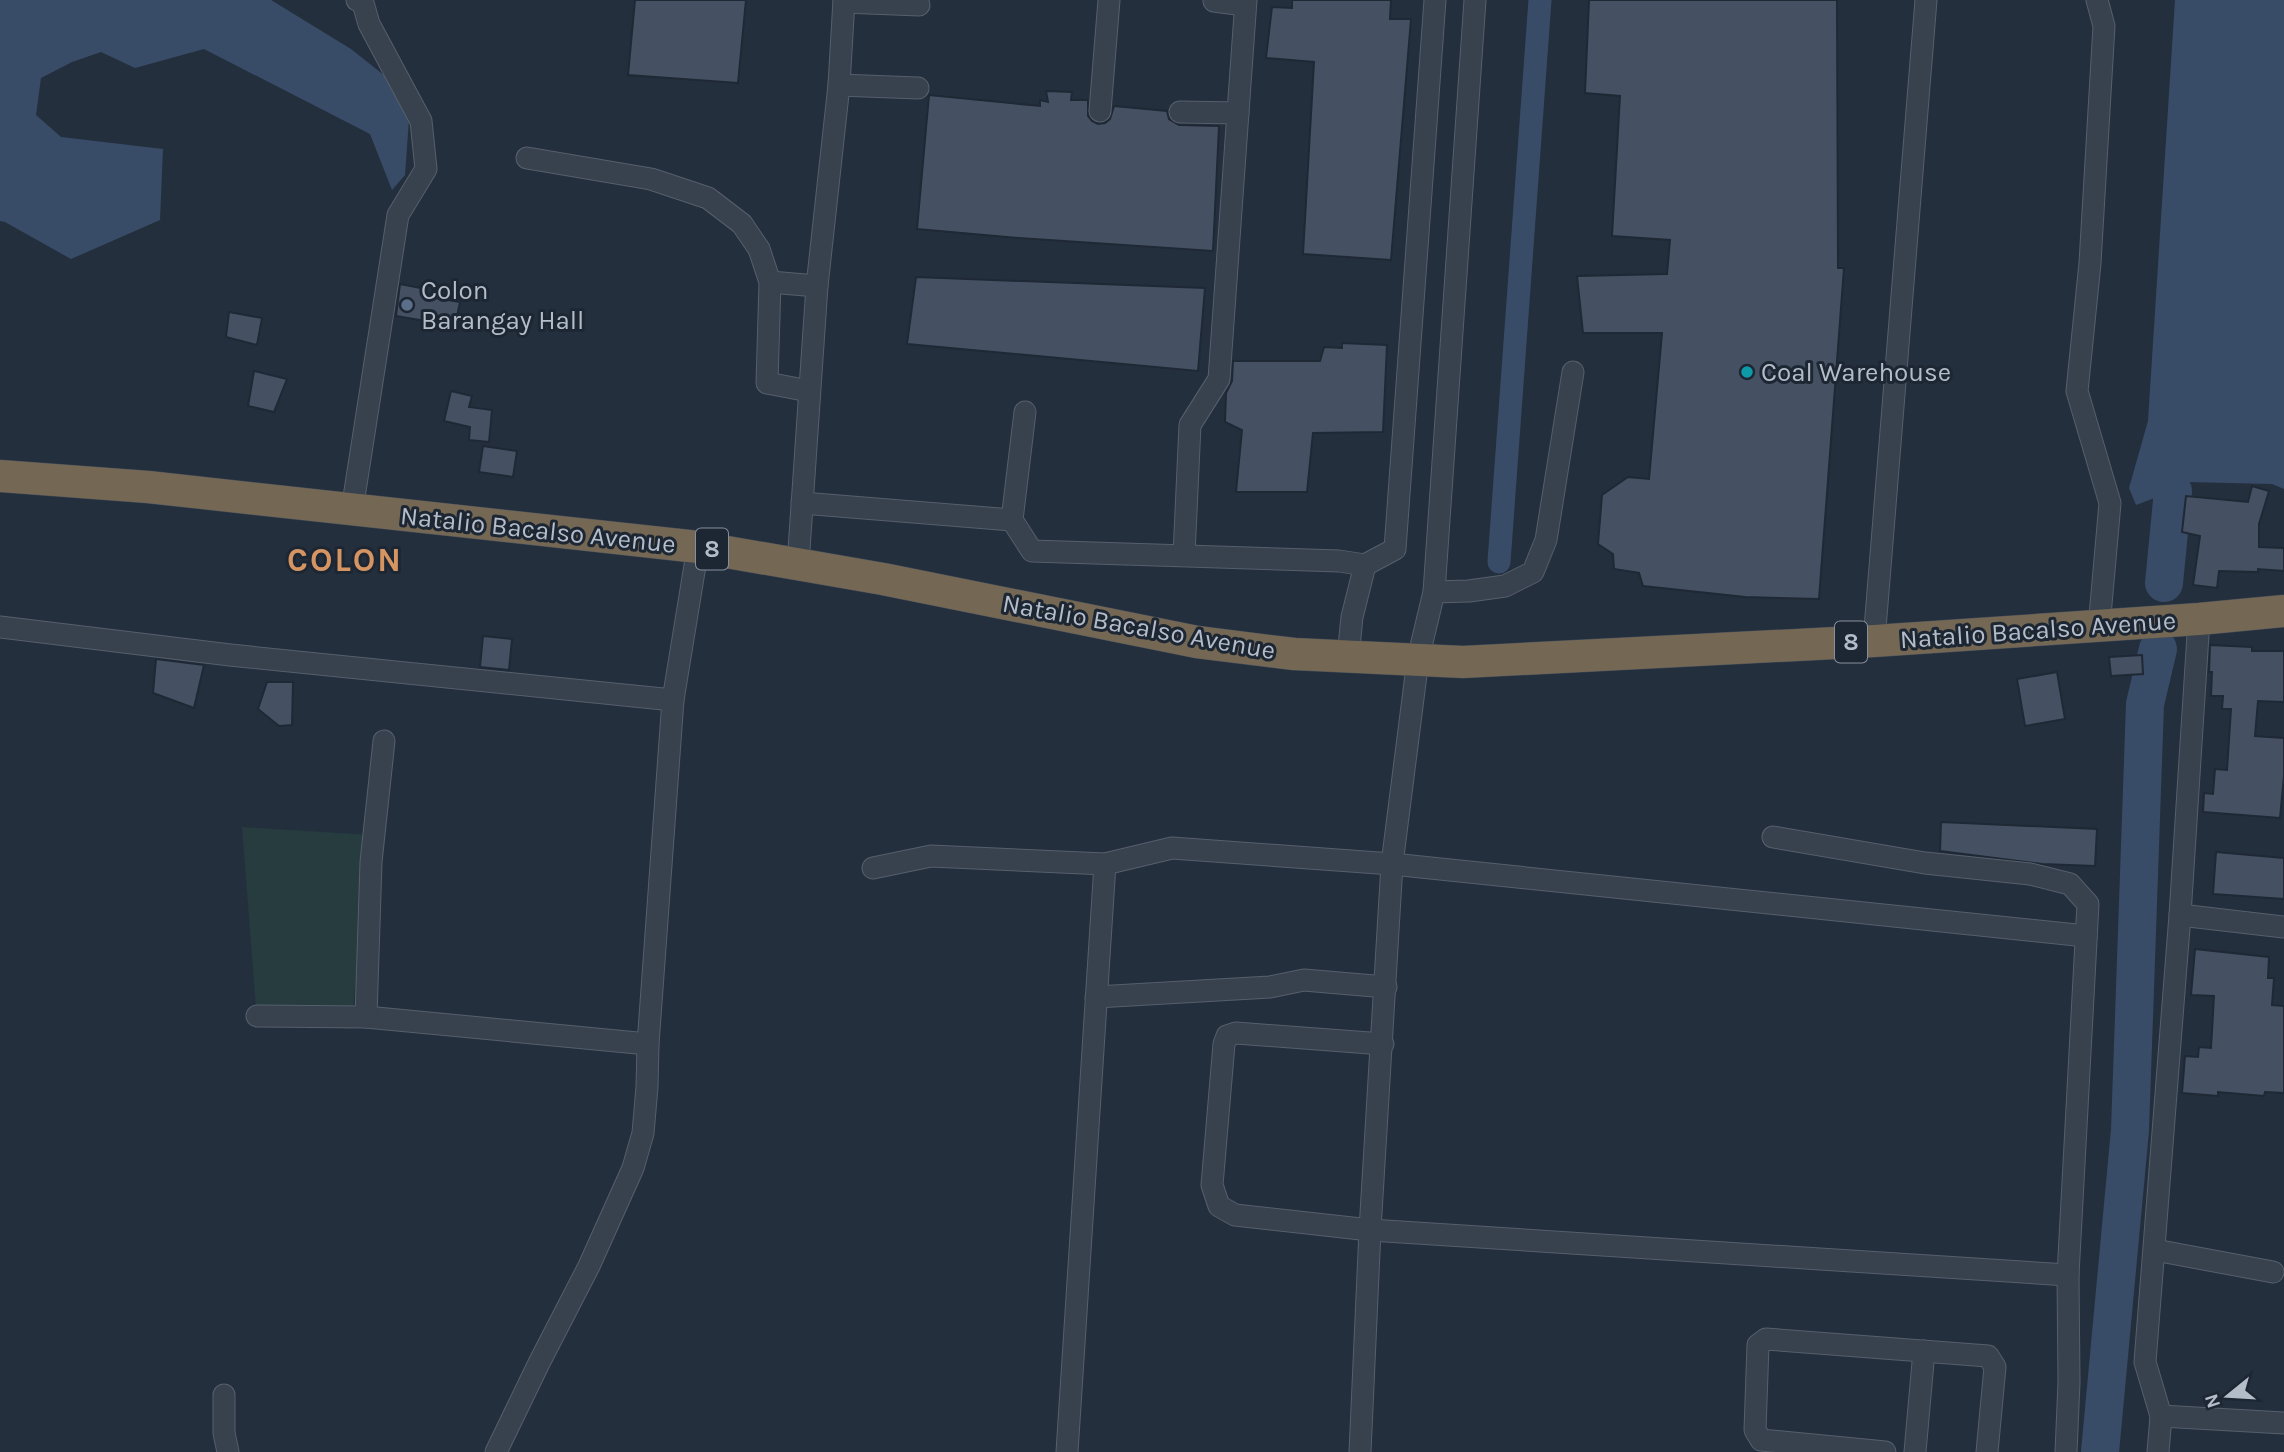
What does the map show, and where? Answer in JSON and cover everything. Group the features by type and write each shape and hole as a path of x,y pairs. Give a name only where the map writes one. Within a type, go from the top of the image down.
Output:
{"highway":[{"name":"Natalio Bacalso Avenue","path":"0,476 148,487 698,547 1197,642 1294,654 1463,662 1874,641 2199,620 2284,611"}],"street":[{"path":"352,510 398,215 426,169 421,121 369,24 363,3 357,0"},
{"path":"1100,111 1109,0"},
{"path":"1025,412 1012,520 1032,551 1339,561 1365,565 1395,549 1435,0"},
{"path":"1360,1452 1392,864 1418,659 1434,592 1475,0"},
{"path":"1874,641 1926,0"},
{"path":"2097,0 2104,26 2090,263 2077,391 2110,503 2099,626"},
{"path":"798,564 817,286 839,85 844,1 919,5"},
{"path":"1184,555 1190,425 1219,379 1245,2 1214,1"},
{"path":"839,85 918,88"},
{"path":"1180,112 1238,113"},
{"path":"527,158 651,179 708,198 742,224 760,249 770,282 767,383 809,391"},
{"path":"770,282 817,286"},
{"path":"1434,592 1505,586 1533,572 1546,540 1573,372"},
{"path":"802,503 1012,520"},
{"path":"496,1452 589,1266 633,1168 643,1133 673,700 698,547"},
{"path":"1348,656 1352,617 1365,565"},
{"path":"2158,1452 2161,1416 2145,1362 2180,915 2199,620"},
{"path":"0,627 230,655 673,700"},
{"path":"366,1017 371,862 384,741"},
{"path":"1773,837 1925,863 2030,874 2070,884 2088,904 2068,1275 2069,1382 2066,1452"},
{"path":"873,868 931,856 1105,864 1172,848 1392,864 2086,936"},
{"path":"1066,1452 1105,864"},
{"path":"2180,915 2284,927"},
{"path":"1096,997 1270,987 1304,980 1386,988"},
{"path":"257,1016 366,1017 648,1044"},
{"path":"1383,1044 1236,1033 1227,1036 1223,1044 1212,1185 1219,1206 1235,1215 1370,1230 2068,1275"},
{"path":"2155,1250 2273,1272"},
{"path":"1875,1452 1793,1448 1761,1440 1755,1430 1758,1345 1766,1339 1988,1356 1995,1367 1987,1452"},
{"path":"1914,1452 1924,1351"},
{"path":"224,1395 224,1433 228,1452"},
{"path":"2161,1416 2284,1423"}],"green space":[{"path":"242,827 370,835 351,1029 257,1020"}],"water":[{"path":"0,0 271,0 351,49 385,76 409,119 405,175 392,190 370,134 204,49 135,68 101,52 72,62 41,78 36,115 61,137 163,149 160,220 71,259 0,221"},
{"path":"2175,0 2284,0 2284,489 2272,484 2187,482 2173,491 2136,505 2129,488 2148,421"}],"building":[{"path":"635,0 746,0 738,83 628,75"},
{"path":"1292,0 1391,0 1390,19 1411,19 1391,260 1303,254 1314,62 1266,58 1272,7 1292,8"},
{"path":"1589,0 1837,0 1838,268 1844,268 1819,599 1745,597 1643,586 1639,573 1614,569 1613,554 1598,544 1602,495 1628,477 1649,479 1662,333 1583,333 1577,276 1667,274 1670,240 1612,236 1620,96 1585,93"},
{"path":"1046,91 1072,92 1071,100 1088,100 1088,116 1098,124 1110,119 1114,106 1167,111 1169,119 1179,125 1219,126 1213,251 917,229 929,95 1040,106 1040,100 1048,102"},
{"path":"916,277 1205,288 1198,371 907,344"},
{"path":"400,284 426,289 424,296 460,302 455,326 396,316"},
{"path":"229,312 262,318 257,345 226,337"},
{"path":"1342,343 1387,345 1383,432 1313,433 1307,492 1236,492 1242,430 1225,422 1226,393 1232,381 1233,361 1320,361 1324,347 1342,348"},
{"path":"254,371 287,379 274,412 248,406"},
{"path":"451,391 472,396 469,407 492,410 489,442 469,440 470,427 444,421"},
{"path":"483,446 517,451 513,477 479,472"},
{"path":"2252,486 2269,491 2259,524 2259,547 2284,548 2284,571 2219,571 2217,588 2193,585 2200,536 2182,532 2186,496 2248,502"},
{"path":"483,636 512,639 509,670 480,667"},
{"path":"2210,645 2252,647 2252,651 2284,651 2284,702 2258,701 2255,736 2284,738 2280,818 2203,812 2204,793 2213,794 2215,769 2227,770 2231,709 2222,709 2223,696 2211,696"},
{"path":"2142,655 2143,674 2111,676 2109,657"},
{"path":"156,659 204,665 194,708 153,693"},
{"path":"2057,672 2065,719 2025,726 2017,679"},
{"path":"267,682 293,682 292,725 279,726 258,709"},
{"path":"1941,822 2097,829 2095,866 2042,864 1940,851"},
{"path":"2216,852 2284,858 2284,899 2213,894"},
{"path":"2195,949 2269,957 2268,978 2274,978 2272,1005 2284,1006 2284,1093 2265,1092 2264,1096 2218,1092 2218,1096 2182,1093 2185,1056 2198,1057 2199,1047 2211,1048 2214,996 2191,995"}],"waterway":[{"path":"1499,562 1540,0"},
{"path":"2164,583 2173,491"},
{"path":"2100,1452 2130,1130 2145,704 2158,649"}],"place":[{"name":"Colon Barangay Hall","path":"407,305"},
{"name":"Coal Warehouse","path":"1747,372"}],"district":[{"name":"COLON","path":"345,560"}]}
